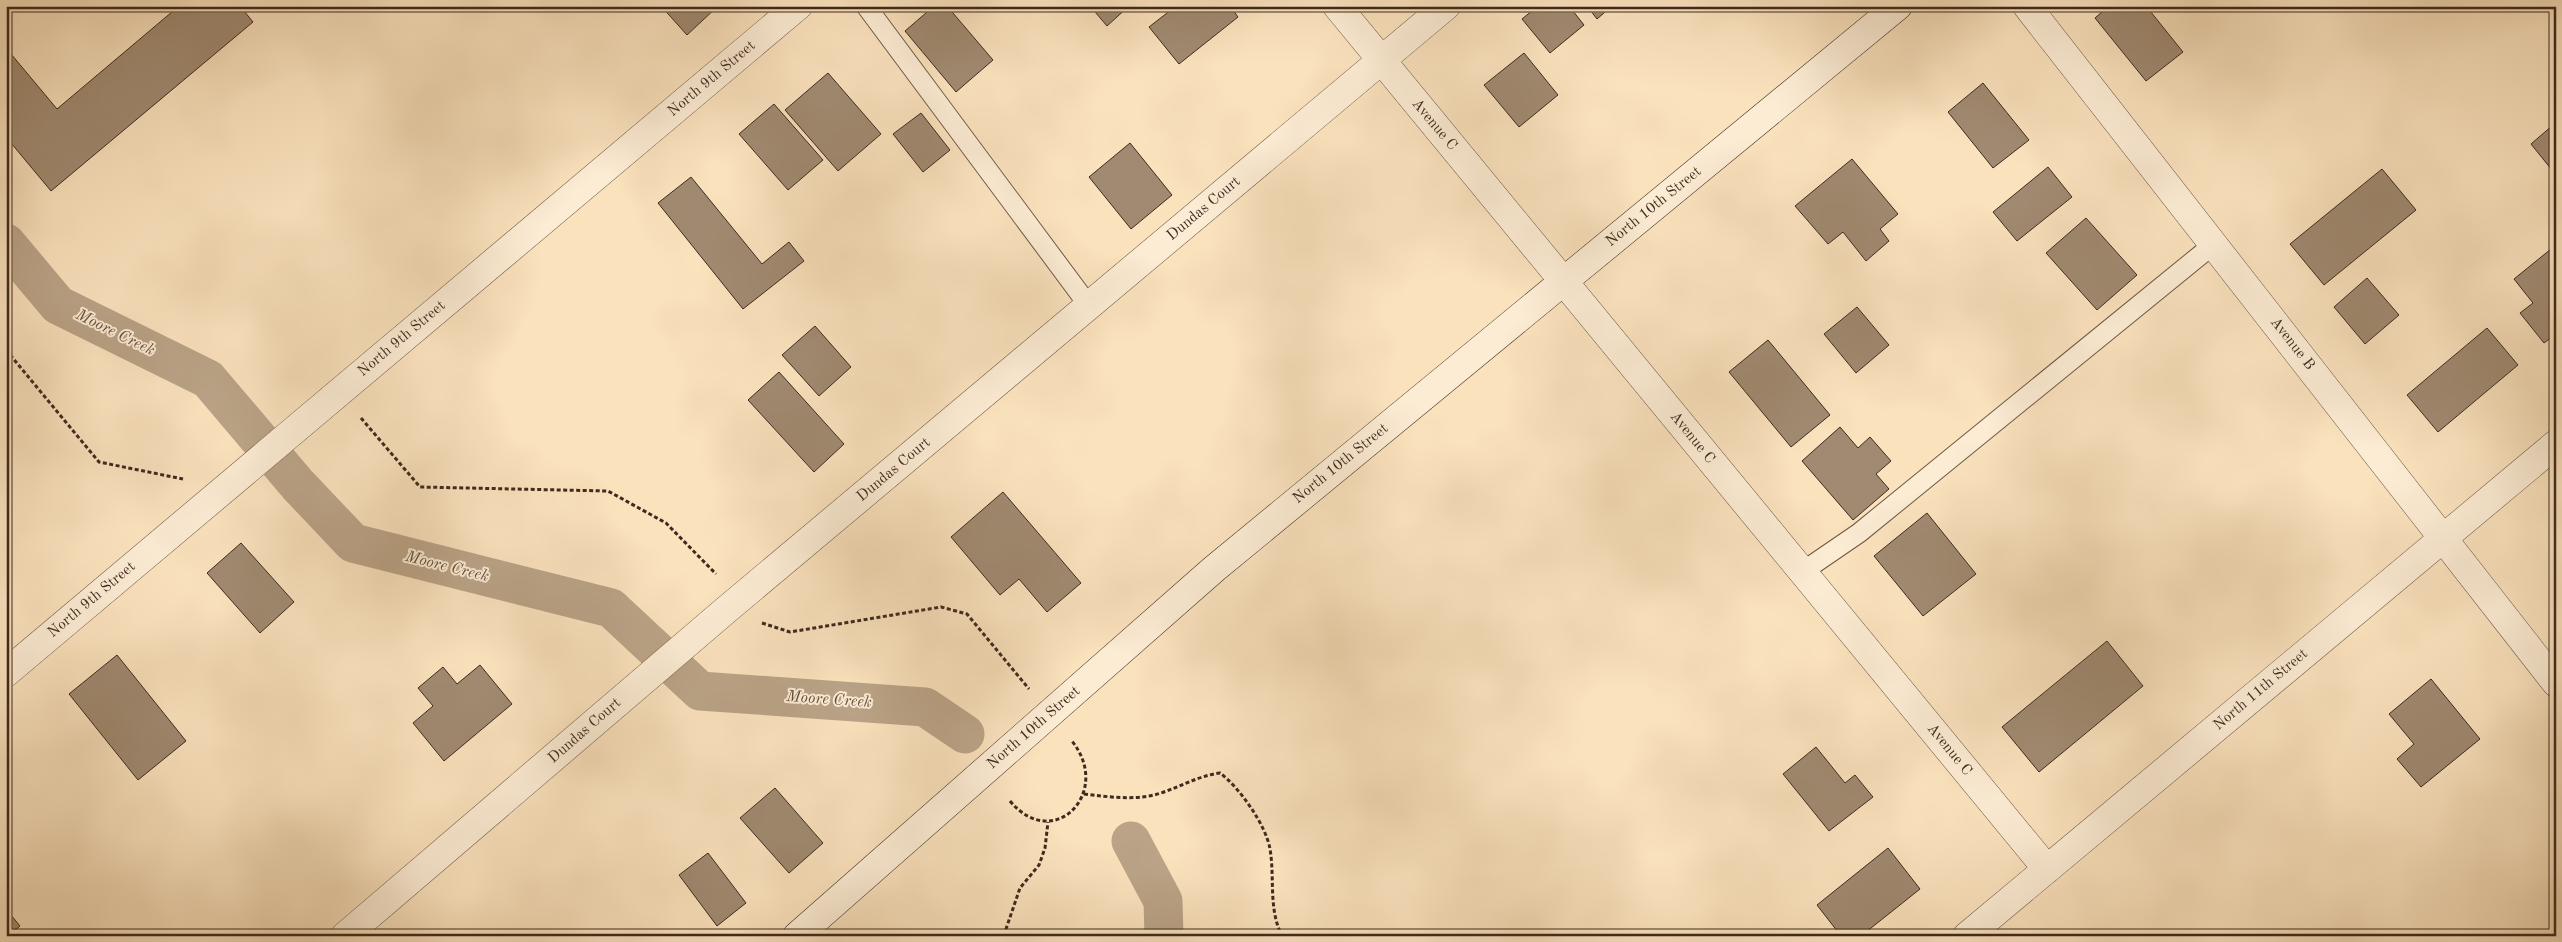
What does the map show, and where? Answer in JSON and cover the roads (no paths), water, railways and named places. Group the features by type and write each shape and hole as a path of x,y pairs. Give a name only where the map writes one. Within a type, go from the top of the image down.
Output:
{"street":[{"name":"North 9th Street","path":"6,673 798,6"},
{"name":"Avenue C","path":"1337,6 2047,869"},
{"name":"Dundas Court","path":"345,936 726,610 1446,6"},
{"name":"North 10th Street","path":"796,936 1214,569 1898,6"},
{"name":"Avenue B","path":"2027,6 2556,683"},
{"name":"North 11th Street","path":"1967,936 2556,444"}],"lane":[{"path":"866,6 1089,306"},
{"path":"1802,572 1859,534 2214,244"}],"waterway":[{"name":"Moore Creek","path":"6,243 58,305 208,379 298,485 353,543 611,608 700,691 925,707 965,734"},
{"name":"Moore Creek","path":"1131,841 1163,901 1164,936"}]}
